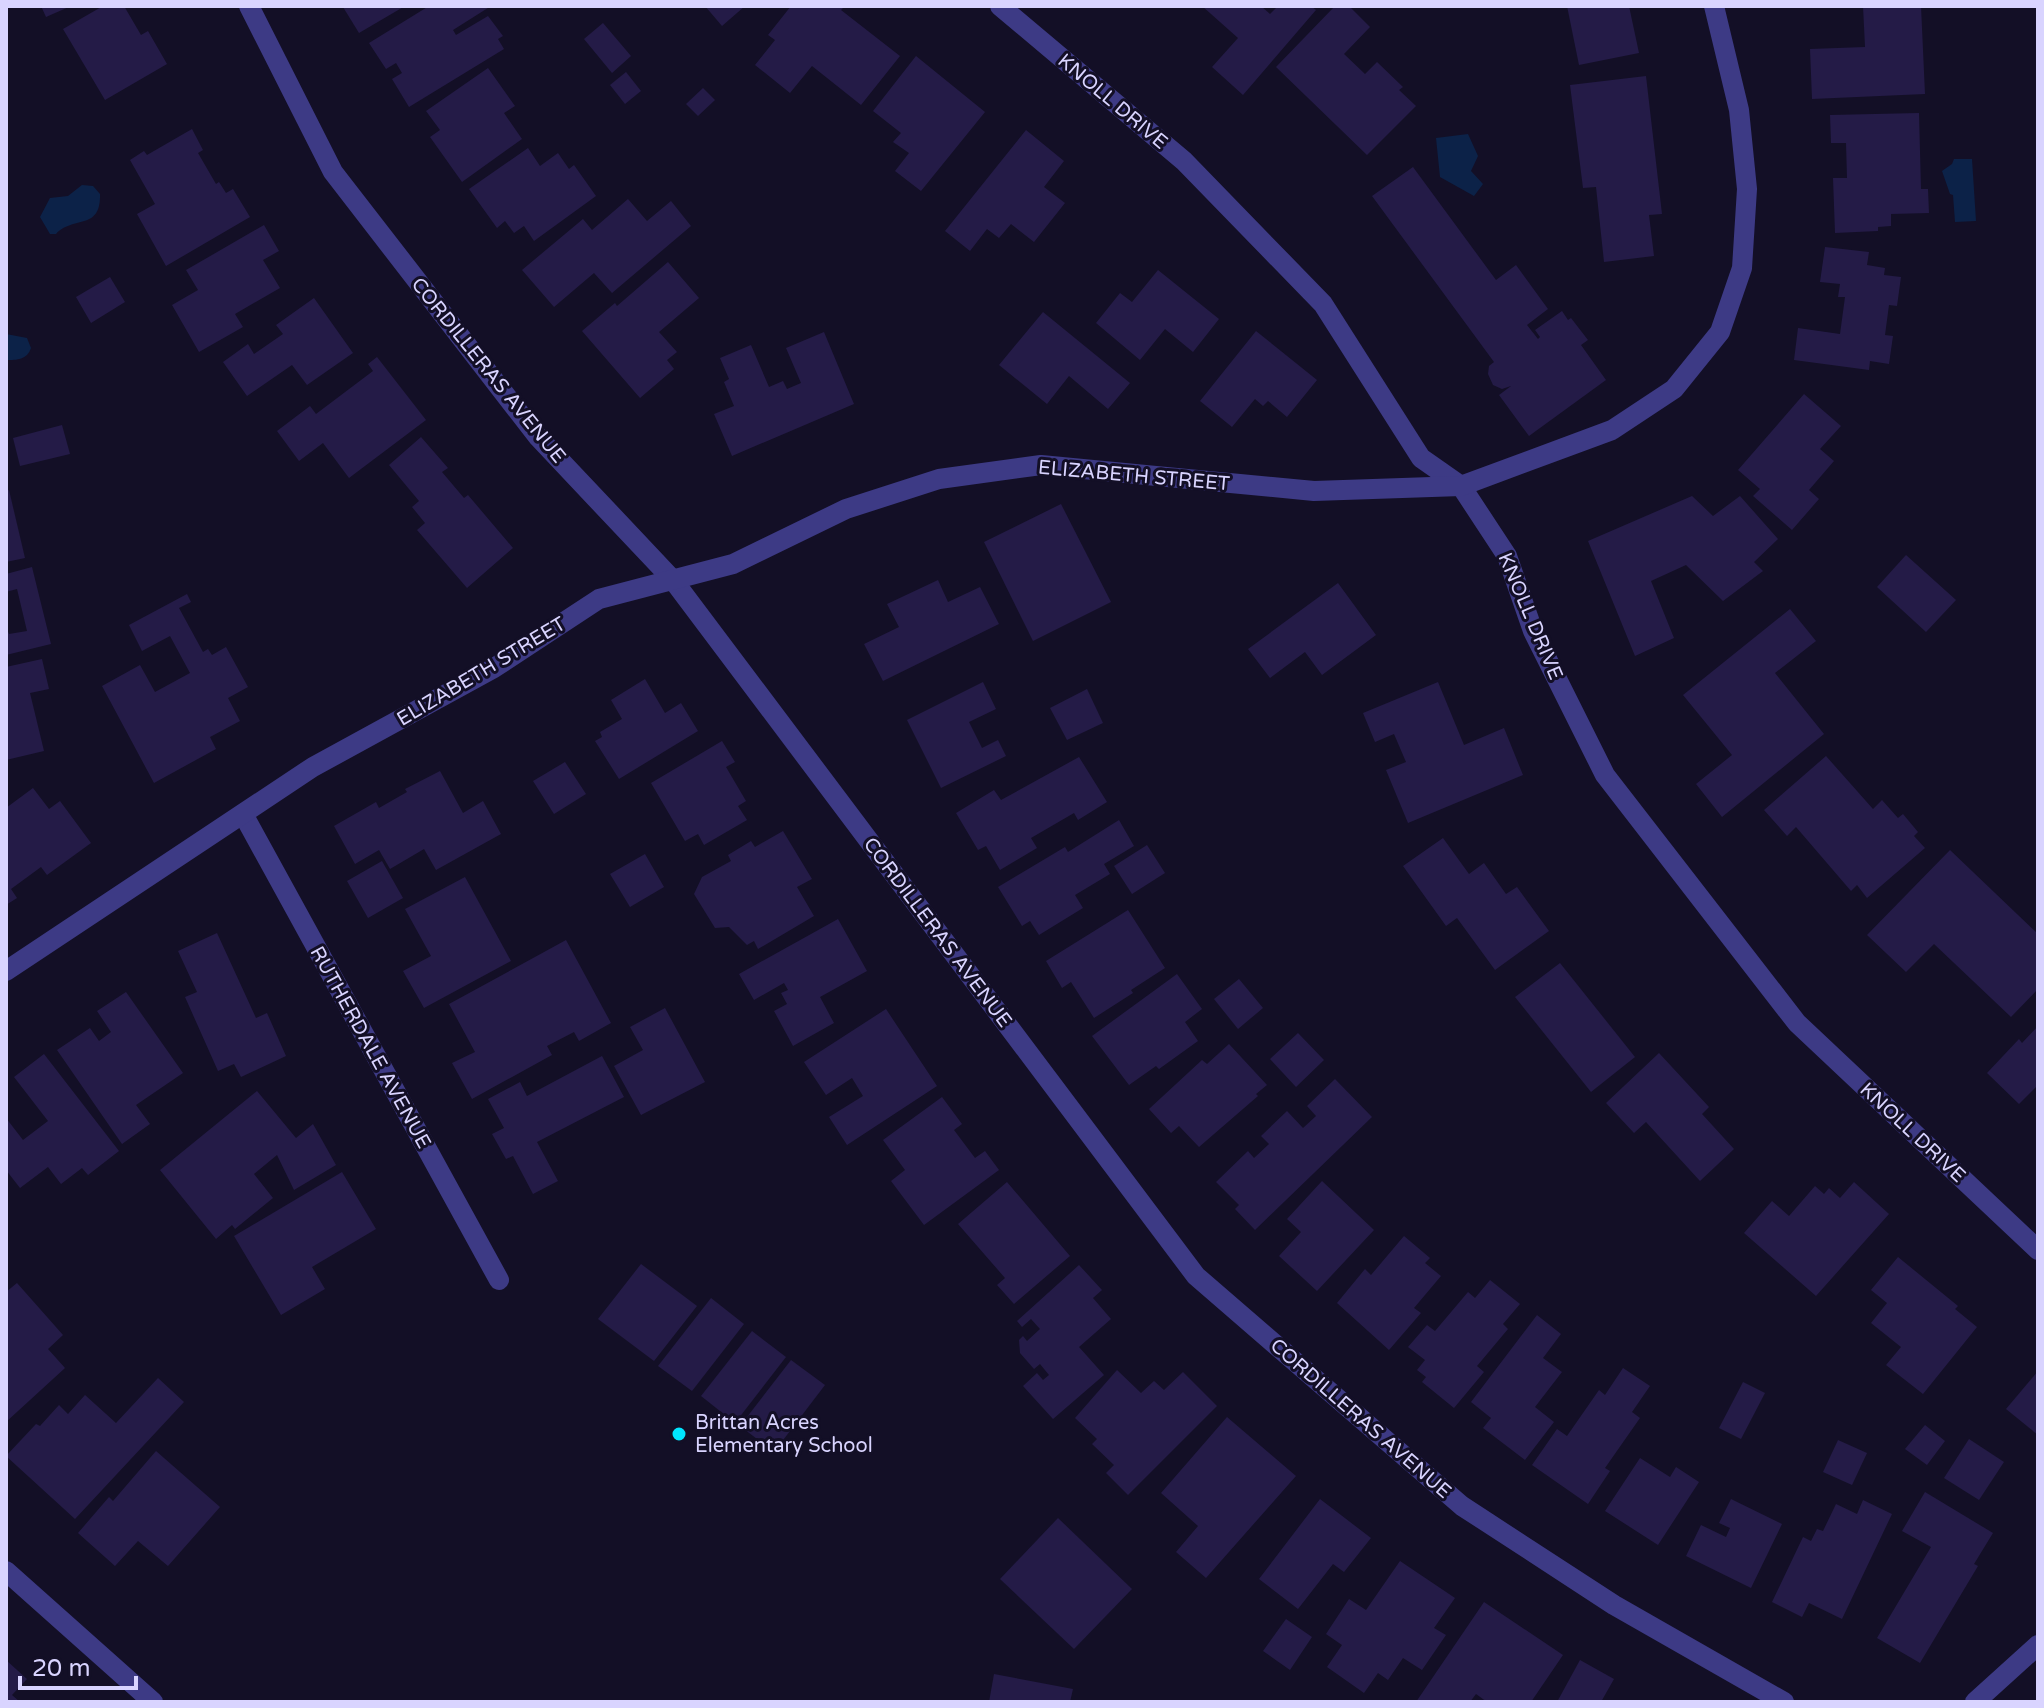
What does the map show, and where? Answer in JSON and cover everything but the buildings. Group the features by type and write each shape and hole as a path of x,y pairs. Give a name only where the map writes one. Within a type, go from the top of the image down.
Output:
{"street":[{"name":"CORDILLERAS AVENUE","path":"249,6 333,172 538,437 673,580 1196,1276 1462,1506 1614,1605 1784,1702"},
{"name":"KNOLL DRIVE","path":"1000,6 1184,161 1323,304 1421,458 1461,486 1507,556 1533,631 1605,775 1797,1023 2038,1250"},
{"name":"ELIZABETH STREET","path":"6,971 313,767 494,668 599,599 733,564 846,509 939,479 1041,465 1314,491 1461,486 1612,430 1674,389 1720,332 1742,268 1747,189 1739,110 1714,6"},
{"name":"RUTHERDALE AVENUE","path":"243,814 499,1280"},
{"path":"6,1571 153,1702"},
{"path":"1975,1702 2038,1645"}],"water":[{"path":"1468,134 1478,156 1471,171 1483,184 1474,196 1440,177 1436,138"},
{"path":"1954,159 1972,159 1976,221 1955,222 1953,195 1942,171"},
{"path":"82,185 93,186 100,194 96,213 56,234 50,234 40,217 50,198 68,196"},
{"path":"6,334 27,338 31,348 27,355 6,360"}],"place":[{"name":"Brittan Acres Elementary School","path":"679,1434"}]}
